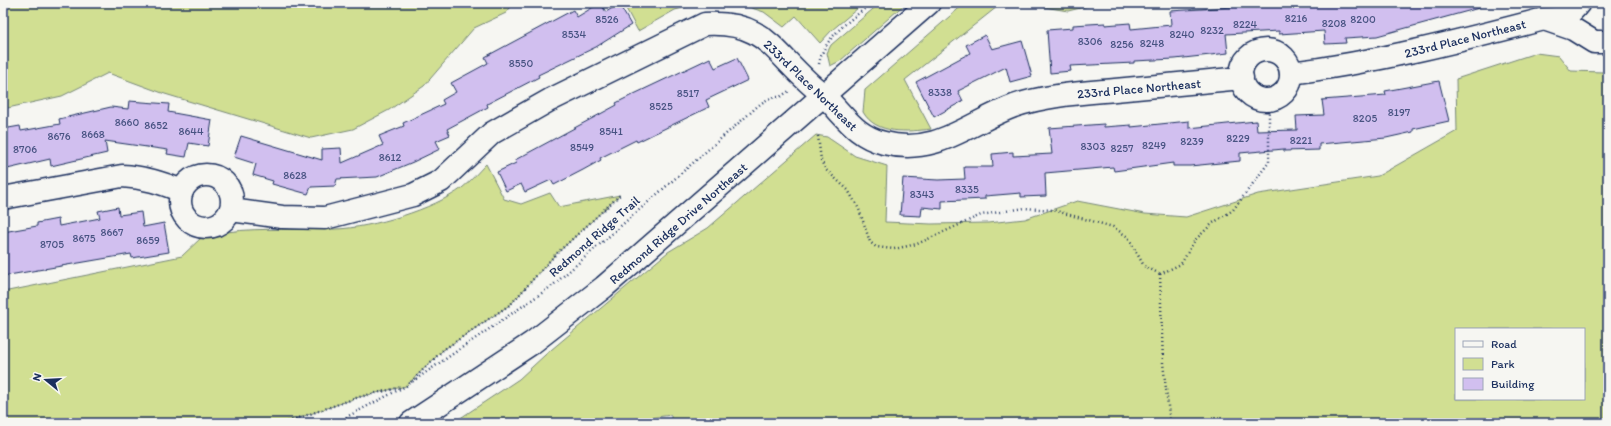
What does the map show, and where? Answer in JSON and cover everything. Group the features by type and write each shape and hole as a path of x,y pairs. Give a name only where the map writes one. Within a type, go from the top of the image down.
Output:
{"street":[{"name":"Redmond Ridge Drive Northeast","path":"411,423 532,343 604,287 929,3"},
{"name":"233rd Place Northeast","path":"1291,73 1363,62 1411,52 1544,19 1561,18 1572,14 1578,3"},
{"name":"233rd Place Northeast","path":"1544,19 1573,29 1594,42 1608,42"},
{"name":"233rd Place Northeast","path":"231,210 282,217 325,218 414,195 441,181 492,133 550,100 705,24 722,23 743,26 762,37 768,41 805,79 824,95 851,125 866,138 885,143 918,146 943,141 1014,106 1073,93 1242,78"},
{"path":"1266,49 1282,55 1288,62 1291,73 1289,85 1284,92 1270,99 1255,97 1244,85 1242,78 1245,61 1251,55 1266,49"},
{"path":"202,175 211,175 220,178 229,188 233,201 231,210 221,223 213,226 198,226 191,222 183,213 181,206 182,191 194,178 202,175"},
{"path":"3,198 122,176 141,177 160,182 182,191"}],"path":[{"path":"820,60 825,45 830,39 872,3"},
{"name":"Redmond Ridge Trail","path":"335,423 406,386 552,286 748,114 765,100 773,96 780,97 787,92"},
{"path":"1160,274 1181,264 1195,240 1213,223 1233,210 1269,162 1269,111"},
{"path":"818,136 821,160 825,169 848,190 859,209 870,242 876,247 894,249 917,244 981,215 1025,208 1053,210 1113,227 1128,237 1144,266 1160,274"},
{"name":"Redmond Ridge Trail","path":"284,423 359,397 406,386 443,350 511,304 554,256 620,195"},
{"path":"1160,274 1163,363 1170,423"}],"green space":[{"path":"3,3 514,3 506,13 474,28 424,86 389,110 353,129 311,138 165,94 108,73 62,96 3,109"},
{"path":"623,3 702,3 675,10 638,31"},
{"path":"736,3 864,3 832,30 820,43 796,16 784,27 764,12"},
{"path":"880,3 906,3 840,61 830,66 827,53 831,45"},
{"path":"965,3 1002,3 905,80 931,129 903,131 876,125 863,112 865,90"},
{"path":"1020,3 1101,3 1068,11"},
{"path":"1536,53 1559,56 1571,71 1603,72 1608,70 1608,423 671,423 671,415 615,423 453,423 519,379 545,355 668,252 708,228 816,135 827,137 855,156 887,166 885,222 931,224 988,223 1025,219 1077,201 1145,214 1186,217 1258,194 1378,176 1457,131 1456,79"},
{"path":"486,164 504,199 521,204 550,193 559,207 620,195 554,256 511,304 443,350 406,386 359,397 284,423 3,423 3,292 182,256 202,237 217,236 227,232 351,228 384,221 419,210 450,196 462,188"}],"building":[{"path":"600,3 606,12 619,4 631,25 596,47 538,75 539,77 487,104 488,107 447,129 450,135 436,141 440,149 413,162 377,177 337,179 335,186 311,187 308,194 272,184 273,181 253,175 256,164 234,157 241,136 322,160 322,149 341,148 342,163 383,145 379,136 404,126 403,123 444,104 442,100 456,92 451,83 488,63 485,57 573,10 577,17"},
{"path":"1233,3 1478,3 1479,8 1377,36 1345,38 1346,43 1325,44 1324,31 1279,34 1279,31 1226,34 1228,53 1175,59 1134,61 1134,63 1070,66 1071,71 1050,73 1047,30 1073,28 1073,25 1105,23 1105,25 1130,23 1131,29 1171,25 1170,11 1233,7"},
{"path":"985,35 992,49 1022,41 1032,76 1010,82 1006,67 958,91 963,101 934,117 916,82 970,53 966,45"},
{"path":"710,58 715,68 737,58 748,80 706,100 709,107 600,158 601,160 554,185 551,180 525,192 521,184 506,191 497,172 516,163 515,160 617,105 616,103"},
{"path":"1439,81 1449,121 1413,129 1413,132 1386,138 1319,144 1319,150 1284,151 1284,149 1240,153 1240,161 1190,166 1173,166 1173,163 1114,171 1113,167 1045,173 1046,196 1021,197 1021,193 985,196 985,199 942,201 942,209 922,207 921,216 900,215 903,178 938,180 965,179 964,167 993,167 992,154 1013,152 1013,156 1052,154 1049,128 1104,124 1104,127 1131,125 1131,127 1189,121 1189,128 1256,121 1257,131 1297,130 1296,116 1324,115 1322,100 1386,95 1385,91"},
{"path":"129,101 169,104 168,112 212,120 208,146 189,143 186,157 167,154 168,150 105,141 107,153 51,166 50,159 3,170 3,129 20,126 21,131 60,124 59,119 111,107 128,109"},
{"path":"118,207 119,215 141,212 143,227 164,223 169,252 132,258 131,254 3,276 3,232 37,226 37,223 58,219 59,226 100,218 98,211"}]}
